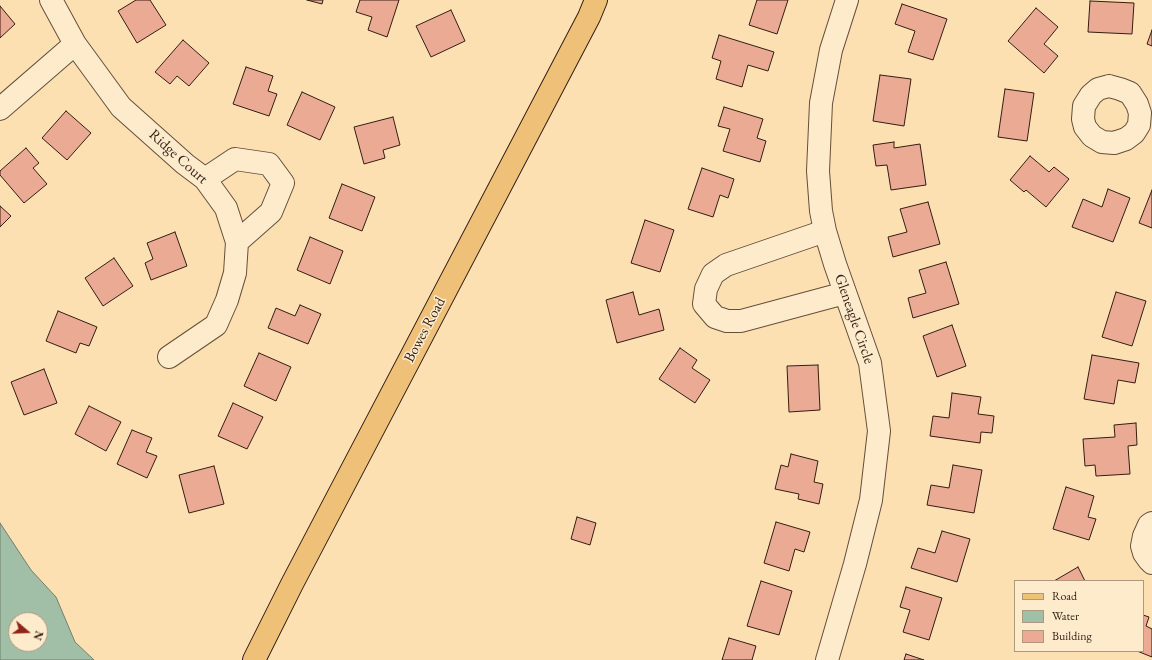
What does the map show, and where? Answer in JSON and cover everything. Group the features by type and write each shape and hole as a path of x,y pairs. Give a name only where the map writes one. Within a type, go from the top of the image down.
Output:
{"main road":[{"name":"Bowes Road","path":"254,660 292,584 585,24 596,0"}],"street":[{"name":"Ridge Court","path":"51,0 75,44 121,107 185,164 205,179 226,208 237,242 235,273 227,300 216,325 169,357"},
{"name":"Gleneagle Circle","path":"827,660 855,564 871,500 879,431 870,363 825,231 821,211 818,171 820,103 831,50 847,0"},
{"path":"0,109 75,44"},
{"path":"205,179 235,159 269,164 283,183 271,212 237,242"},
{"path":"825,231 726,265 712,274 706,289 704,304 715,317 727,321 741,321 845,293"},
{"path":"1152,523 1149,525 1144,536 1142,546 1144,553 1152,562"}],"water":[{"path":"0,523 31,570 56,597 75,642 94,660 0,660"}],"building":[{"path":"136,0 150,0 166,25 137,43 118,11"},
{"path":"307,0 323,0 322,4"},
{"path":"360,0 399,0 387,37 368,30 372,17 356,12"},
{"path":"757,0 788,0 777,34 749,25"},
{"path":"1090,1 1134,3 1132,34 1088,32"},
{"path":"902,4 947,19 933,60 908,52 915,31 895,24"},
{"path":"0,6 15,24 0,38"},
{"path":"1036,8 1058,27 1044,44 1058,56 1044,73 1008,41"},
{"path":"451,10 465,41 431,57 416,26"},
{"path":"1152,30 1152,46 1147,44"},
{"path":"719,35 774,52 768,71 748,65 742,87 716,79 721,61 712,58"},
{"path":"183,40 209,63 189,86 177,76 170,84 155,72"},
{"path":"246,67 273,76 268,91 277,94 269,116 233,104"},
{"path":"880,75 911,79 904,126 873,121"},
{"path":"1005,89 1034,93 1027,141 998,137"},
{"path":"302,92 335,107 320,140 287,125"},
{"path":"724,107 763,119 757,138 766,141 760,162 723,151 730,129 718,126"},
{"path":"66,111 91,133 67,160 42,138"},
{"path":"393,117 400,145 383,150 385,158 364,164 354,127"},
{"path":"894,142 894,148 920,144 926,185 891,190 887,165 876,166 873,145"},
{"path":"26,148 39,163 33,168 47,184 24,203 0,175 0,171"},
{"path":"1030,156 1049,172 1054,167 1069,179 1046,207 1026,190 1024,192 1010,180"},
{"path":"702,168 734,179 728,198 720,195 713,217 688,209"},
{"path":"342,184 375,197 362,231 329,218"},
{"path":"1108,189 1130,198 1113,242 1072,227 1083,199 1102,207"},
{"path":"1152,190 1152,228 1139,223"},
{"path":"928,202 940,244 893,257 888,237 907,232 900,209"},
{"path":"0,206 11,216 0,227"},
{"path":"645,220 674,230 660,272 631,263"},
{"path":"175,232 187,266 151,280 145,263 153,259 147,243"},
{"path":"310,237 343,251 330,284 297,270"},
{"path":"114,258 133,286 103,306 85,278"},
{"path":"946,262 959,304 913,318 908,298 926,293 919,270"},
{"path":"633,292 639,315 659,309 664,330 617,343 606,300"},
{"path":"1116,292 1146,301 1132,346 1102,337"},
{"path":"300,305 321,314 308,344 268,328 276,308 295,316"},
{"path":"58,311 97,327 89,346 80,343 76,353 46,341"},
{"path":"952,325 966,366 937,377 923,336"},
{"path":"680,348 697,360 692,368 710,380 695,403 659,379"},
{"path":"259,353 291,367 276,401 244,386"},
{"path":"1092,355 1139,363 1135,383 1118,380 1114,404 1084,399"},
{"path":"818,365 820,410 789,412 787,366"},
{"path":"44,369 57,403 24,415 11,382"},
{"path":"952,393 981,397 978,414 994,416 992,433 981,432 980,443 930,436 933,416 949,418"},
{"path":"233,403 263,417 247,449 218,436"},
{"path":"89,406 121,422 106,451 75,434"},
{"path":"1136,423 1137,445 1128,446 1130,474 1096,476 1095,465 1085,466 1083,439 1115,437 1114,425"},
{"path":"132,430 152,438 146,452 157,456 147,478 117,464"},
{"path":"791,454 818,461 814,482 823,484 819,504 798,499 799,494 775,489 781,465 788,467"},
{"path":"953,465 982,470 974,513 927,505 931,485 949,488"},
{"path":"214,466 224,504 189,513 179,475"},
{"path":"1066,487 1094,496 1088,517 1096,519 1089,540 1053,529"},
{"path":"577,517 596,523 590,545 571,539"},
{"path":"776,522 810,532 804,552 795,549 789,571 764,563"},
{"path":"942,531 970,539 957,582 911,568 918,548 935,553"},
{"path":"1078,567 1084,580 1056,580"},
{"path":"761,581 792,591 779,635 747,626"},
{"path":"906,587 942,598 929,640 903,632 910,610 900,607"},
{"path":"1144,615 1149,617 1146,626 1152,629 1152,657 1140,652 1144,652"},
{"path":"729,638 756,646 752,660 722,660"},
{"path":"906,654 924,660 904,660"}]}
